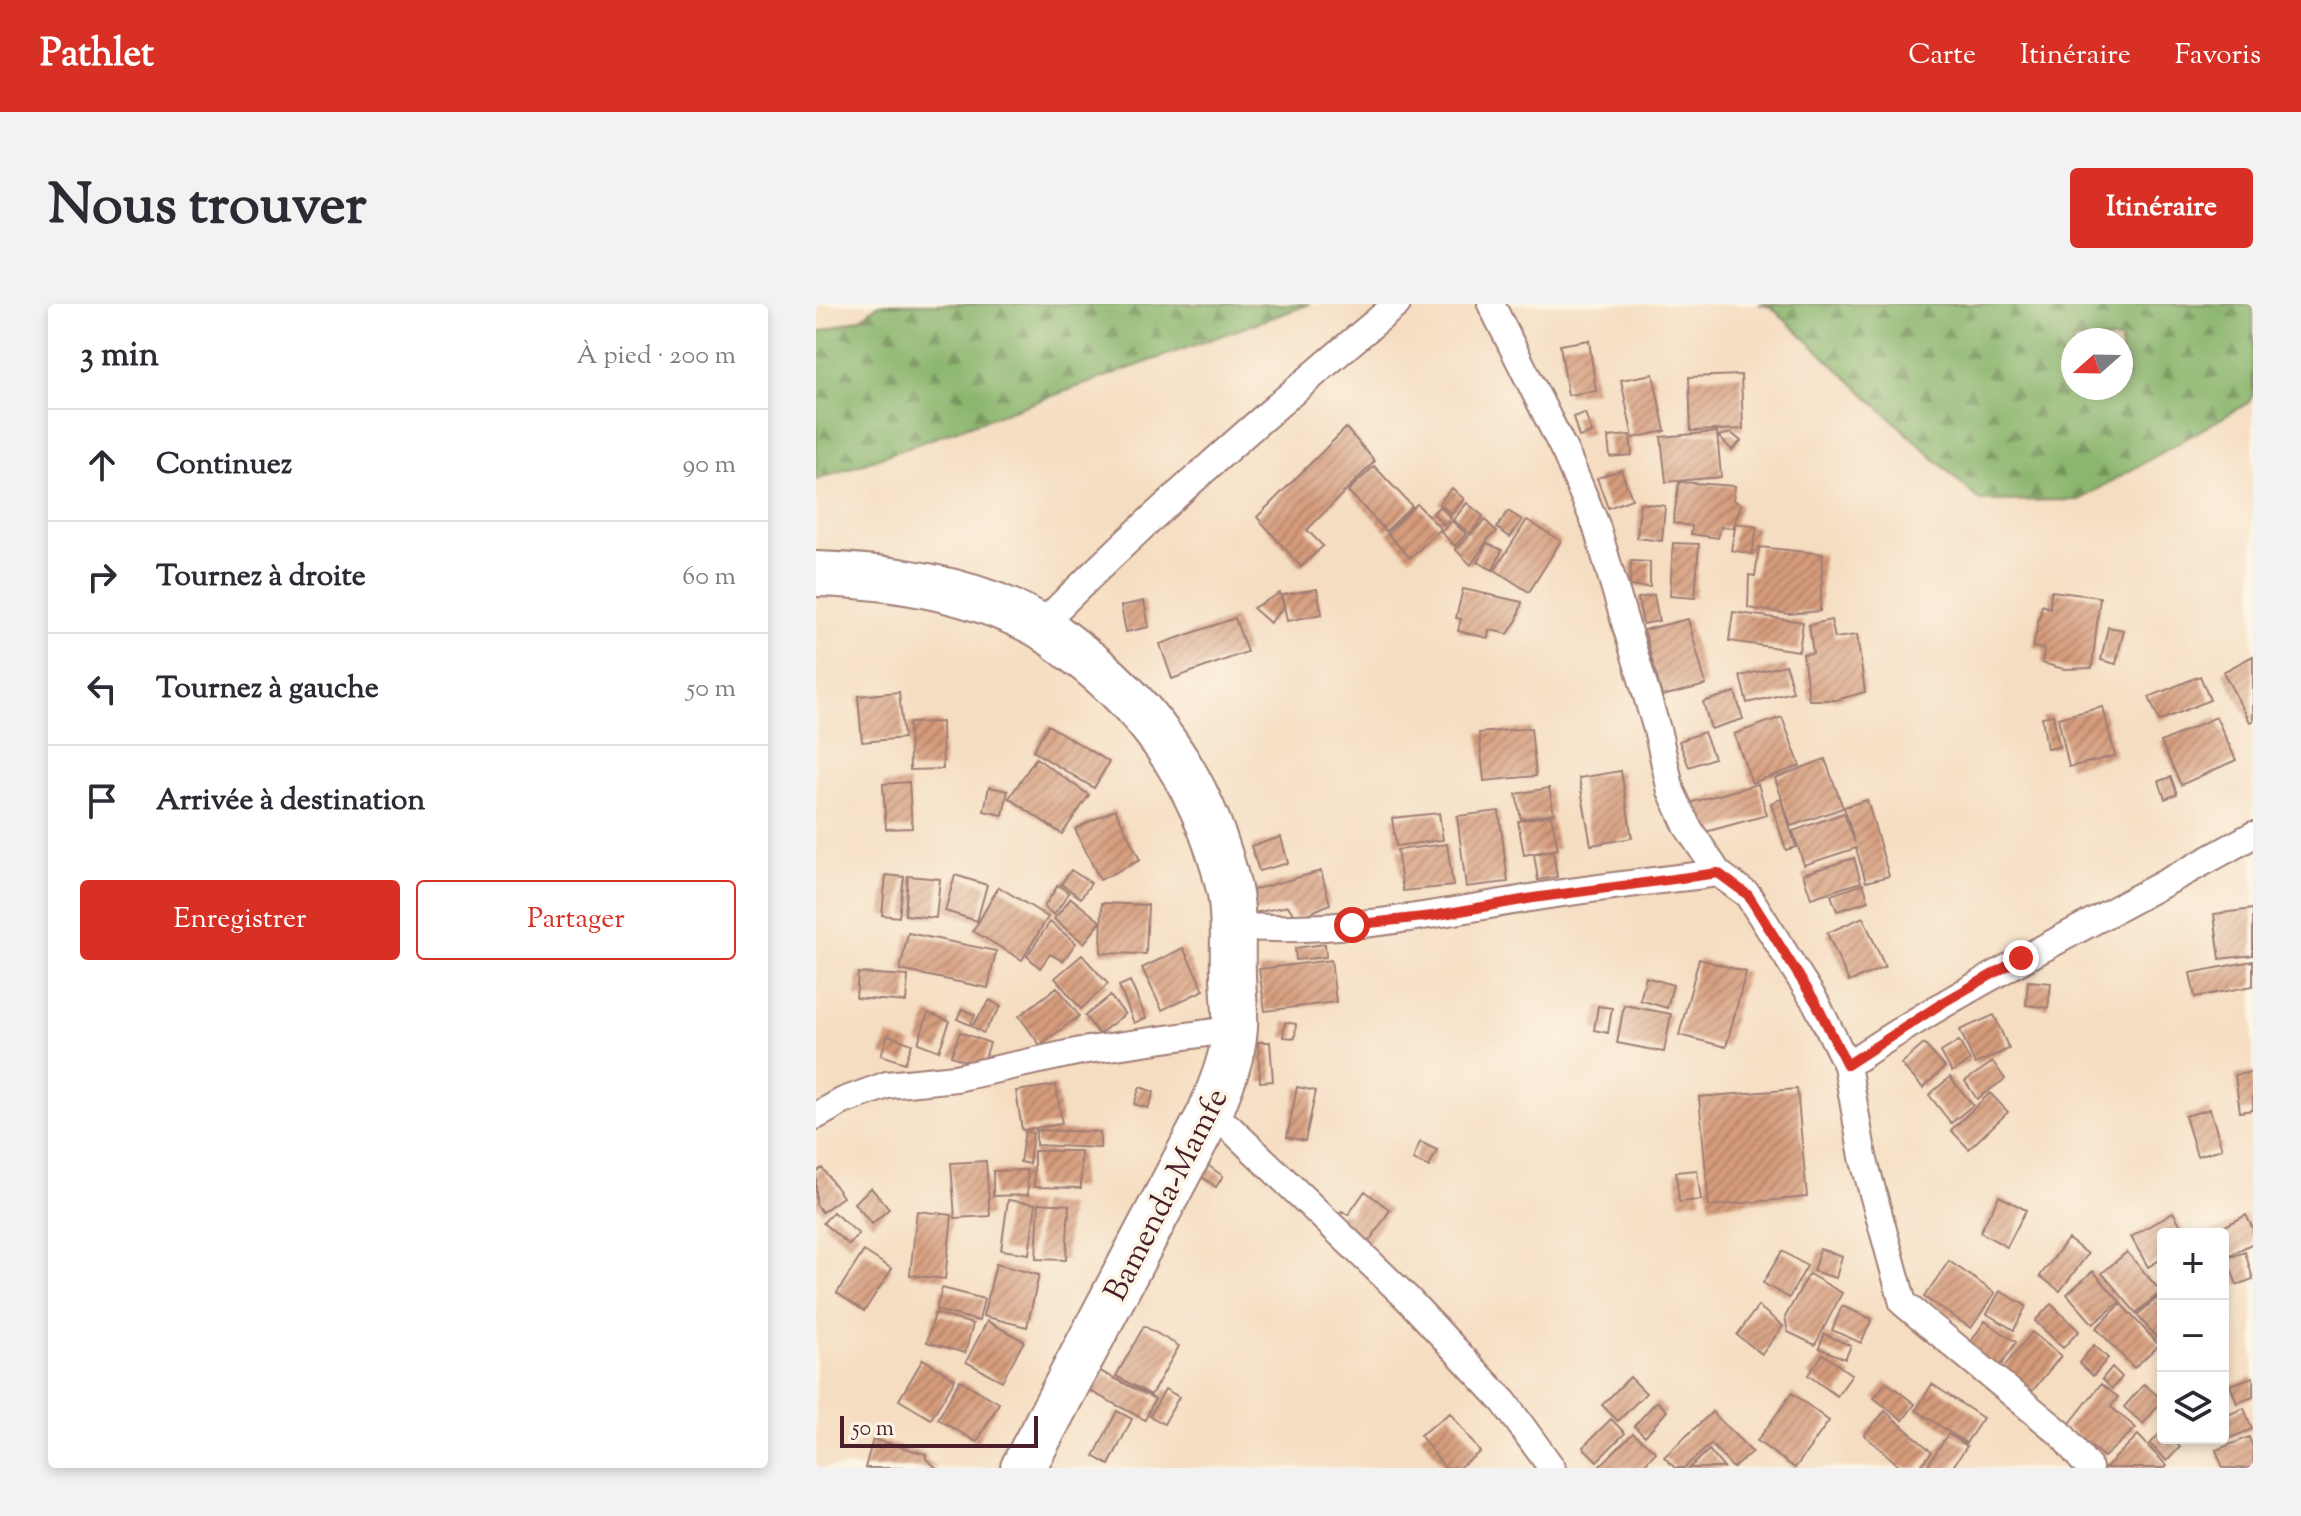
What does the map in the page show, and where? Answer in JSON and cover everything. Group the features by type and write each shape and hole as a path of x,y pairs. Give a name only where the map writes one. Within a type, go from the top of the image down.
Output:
{"highway":[{"name":"Bamenda-Mamfe","path":"816,574 864,575 931,586 990,603 1040,626 1102,672 1149,720 1174,755 1204,811 1229,889 1233,926 1235,1029 1224,1078 1209,1115 1023,1468"}],"street":[{"path":"1040,626 1091,574 1257,421 1397,304"},
{"path":"1491,304 1566,454 1596,525 1658,733 1671,791 1687,826 1718,873 1748,895 1816,1003 1847,1065 1863,1157 1903,1303 2060,1433 2089,1468"},
{"path":"1847,1065 1995,973 2253,835"},
{"path":"1233,926 1278,930 1418,917 1718,873"},
{"path":"816,1116 843,1101 887,1085 956,1078 1081,1051 1235,1029"},
{"path":"1209,1115 1229,1127 1407,1298 1504,1402 1552,1468"}],"green space":[{"path":"879,304 1310,304 816,480 816,333 861,318"},
{"path":"1759,304 2253,304 2253,395 2248,403 2079,500 1980,501 1771,307"}],"building":[{"path":"1589,340 1596,391 1568,395 1560,345"},
{"path":"1653,374 1665,431 1633,438 1621,380"},
{"path":"1741,375 1743,429 1691,431 1689,377"},
{"path":"1585,413 1592,433 1579,437 1573,417"},
{"path":"1346,428 1375,461 1307,530 1323,546 1301,567 1257,517"},
{"path":"1717,432 1721,477 1666,482 1661,437"},
{"path":"1731,433 1741,441 1732,450 1718,436"},
{"path":"1630,435 1632,455 1610,457 1608,437"},
{"path":"1374,466 1412,506 1386,531 1348,491"},
{"path":"1621,470 1632,499 1608,508 1597,478"},
{"path":"1679,482 1735,486 1733,500 1741,504 1733,528 1721,527 1718,538 1691,534 1692,526 1673,523"},
{"path":"1452,488 1464,499 1451,514 1439,503"},
{"path":"1467,503 1483,516 1470,534 1453,520"},
{"path":"1640,503 1665,506 1662,541 1637,538"},
{"path":"1417,504 1441,529 1410,558 1387,533"},
{"path":"1440,506 1451,518 1444,525 1433,513"},
{"path":"1508,511 1522,520 1510,537 1497,528"},
{"path":"1485,520 1497,532 1489,538 1471,565 1455,549"},
{"path":"1527,520 1561,541 1529,592 1495,570"},
{"path":"1452,521 1466,534 1455,546 1441,532"},
{"path":"1736,523 1757,527 1752,554 1731,550"},
{"path":"1487,543 1502,550 1493,570 1477,562"},
{"path":"1673,543 1699,544 1695,598 1670,596"},
{"path":"1759,547 1823,554 1820,611 1789,614 1748,608 1749,575 1755,576"},
{"path":"1631,561 1650,562 1650,587 1630,586"},
{"path":"1317,589 1322,614 1287,621 1282,595"},
{"path":"1463,589 1522,602 1517,620 1508,634 1489,630 1488,638 1458,631 1461,619 1456,618"},
{"path":"2051,591 2100,597 2092,668 2064,669 2042,663 2044,649 2033,647 2042,605 2050,608"},
{"path":"1280,593 1284,607 1270,623 1253,608"},
{"path":"1654,595 1659,621 1643,624 1638,598"},
{"path":"1144,601 1149,627 1126,632 1121,606"},
{"path":"1733,612 1803,622 1799,651 1729,641"},
{"path":"1235,618 1247,652 1172,679 1160,644"},
{"path":"1688,619 1706,685 1662,696 1644,630"},
{"path":"1831,620 1835,638 1857,635 1865,692 1836,700 1809,700 1803,654 1813,653 1809,625"},
{"path":"2108,627 2124,630 2116,664 2101,660"},
{"path":"2253,656 2253,721 2250,722 2223,672"},
{"path":"1786,665 1793,692 1747,703 1740,676"},
{"path":"2200,676 2210,700 2159,721 2149,697"},
{"path":"899,692 904,738 862,742 858,696"},
{"path":"1735,692 1743,719 1711,729 1703,702"},
{"path":"2103,707 2115,756 2069,767 2058,718"},
{"path":"2053,715 2059,747 2047,749 2042,717"},
{"path":"1782,717 1800,766 1752,783 1734,734"},
{"path":"2216,717 2236,760 2181,785 2161,742"},
{"path":"942,722 943,769 910,770 909,723"},
{"path":"1048,725 1109,762 1094,788 1033,751"},
{"path":"1531,728 1536,776 1484,781 1479,733"},
{"path":"1704,732 1714,758 1689,767 1679,741"},
{"path":"1036,758 1089,795 1062,834 1009,798"},
{"path":"1825,759 1843,808 1791,826 1775,778"},
{"path":"1621,771 1632,838 1591,845 1579,778"},
{"path":"2171,777 2177,794 2165,799 2159,781"},
{"path":"909,782 912,828 886,829 883,784"},
{"path":"1758,784 1767,815 1698,834 1689,803"},
{"path":"989,787 1008,791 1003,815 984,811"},
{"path":"1549,788 1554,813 1521,819 1516,794"},
{"path":"1781,799 1796,847 1786,850 1771,803"},
{"path":"1867,800 1889,876 1866,882 1856,848 1804,865 1793,831 1844,813 1855,843 1844,807"},
{"path":"1115,809 1140,860 1100,880 1075,829"},
{"path":"1499,811 1508,882 1466,887 1457,816"},
{"path":"1439,813 1443,840 1396,846 1392,818"},
{"path":"1551,815 1558,849 1524,855 1518,821"},
{"path":"1281,837 1288,863 1259,871 1251,846"},
{"path":"1447,844 1453,886 1403,891 1397,850"},
{"path":"1553,851 1557,877 1538,880 1534,854"},
{"path":"1854,858 1861,882 1811,898 1803,874"},
{"path":"1071,870 1091,883 1081,898 1061,884"},
{"path":"1321,871 1330,904 1297,919 1288,906 1249,914 1249,891"},
{"path":"886,875 904,877 899,917 882,915"},
{"path":"955,875 987,885 977,921 945,911"},
{"path":"908,876 940,879 936,918 905,915"},
{"path":"1863,884 1869,901 1837,911 1831,895"},
{"path":"1058,885 1069,893 1054,915 1044,907"},
{"path":"999,887 1048,917 1022,960 973,931"},
{"path":"1071,898 1101,922 1084,943 1054,919"},
{"path":"1102,903 1148,905 1146,954 1101,953"},
{"path":"2253,909 2253,955 2220,959 2214,914"},
{"path":"1863,917 1885,967 1849,982 1827,933"},
{"path":"1050,922 1076,943 1063,961 1050,954 1040,968 1027,956"},
{"path":"908,933 996,951 988,988 900,970"},
{"path":"1325,944 1326,957 1296,960 1295,948"},
{"path":"1183,948 1204,990 1162,1010 1142,968"},
{"path":"1082,955 1108,984 1081,1009 1055,978"},
{"path":"1699,959 1746,972 1726,1047 1679,1035"},
{"path":"1331,960 1336,1002 1265,1011 1259,969"},
{"path":"2253,961 2253,986 2195,997 2190,973"},
{"path":"858,973 908,976 906,1002 856,998"},
{"path":"1646,977 1673,985 1667,1008 1640,1000"},
{"path":"1130,981 1146,1018 1134,1023 1119,986"},
{"path":"2028,981 2051,983 2048,1008 2026,1005"},
{"path":"1057,987 1079,1016 1040,1045 1019,1016"},
{"path":"1110,996 1125,1014 1099,1034 1085,1016"},
{"path":"990,1000 1001,1007 983,1033 972,1026"},
{"path":"1624,1005 1671,1014 1664,1052 1617,1043"},
{"path":"1598,1006 1612,1008 1608,1033 1594,1030"},
{"path":"962,1009 975,1015 970,1025 957,1019"},
{"path":"928,1013 950,1021 939,1051 918,1043"},
{"path":"1994,1015 2009,1049 1975,1064 1960,1030"},
{"path":"1285,1022 1296,1024 1295,1038 1283,1037"},
{"path":"960,1032 990,1043 982,1067 951,1056"},
{"path":"888,1035 912,1044 905,1063 881,1055"},
{"path":"1959,1041 1970,1061 1952,1072 1941,1052"},
{"path":"1258,1042 1270,1042 1273,1081 1260,1082"},
{"path":"1924,1044 1945,1067 1923,1088 1901,1064"},
{"path":"1993,1062 2005,1079 1977,1099 1965,1081"},
{"path":"2253,1072 2253,1110 2240,1112 2235,1075"},
{"path":"1950,1077 1973,1105 1951,1123 1929,1095"},
{"path":"1056,1085 1062,1124 1022,1130 1016,1091"},
{"path":"1140,1087 1154,1092 1148,1108 1134,1104"},
{"path":"1297,1087 1316,1091 1305,1141 1287,1137"},
{"path":"1797,1089 1807,1197 1709,1206 1699,1097"},
{"path":"1990,1093 2008,1112 1969,1149 1951,1130"},
{"path":"2210,1109 2222,1149 2197,1156 2185,1116"},
{"path":"1036,1130 1100,1132 1100,1148 1036,1145"},
{"path":"1025,1131 1033,1133 1029,1164 1020,1162"},
{"path":"1420,1142 1437,1150 1429,1167 1413,1160"},
{"path":"1034,1151 1081,1151 1081,1188 1034,1187"},
{"path":"986,1161 990,1216 955,1218 951,1163"},
{"path":"1203,1162 1223,1176 1216,1187 1195,1172"},
{"path":"822,1168 843,1197 822,1212 816,1204 816,1172"},
{"path":"1027,1170 1028,1195 993,1196 993,1171"},
{"path":"1697,1170 1701,1200 1679,1202 1676,1172"},
{"path":"871,1188 889,1209 872,1224 854,1203"},
{"path":"1365,1191 1390,1210 1365,1248 1334,1223 1342,1211 1348,1215"},
{"path":"1999,1196 2026,1210 2007,1247 1980,1232"},
{"path":"1008,1200 1036,1204 1029,1254 1001,1250"},
{"path":"1039,1203 1069,1205 1066,1260 1036,1259"},
{"path":"917,1211 952,1215 945,1279 910,1275"},
{"path":"833,1212 859,1234 849,1245 823,1223"},
{"path":"2173,1212 2182,1228 2157,1228 2157,1262 2148,1267 2131,1237"},
{"path":"2246,1215 2253,1229 2253,1243 2229,1256 2229,1228 2221,1228"},
{"path":"2068,1239 2088,1254 2060,1291 2040,1276"},
{"path":"1820,1249 1842,1256 1836,1278 1813,1271"},
{"path":"864,1251 892,1269 864,1311 837,1293"},
{"path":"1782,1251 1807,1266 1789,1298 1763,1283"},
{"path":"2127,1252 2157,1287 2157,1295 2136,1313 2102,1273"},
{"path":"2245,1252 2253,1279 2237,1285 2229,1257"},
{"path":"1949,1261 1995,1293 1971,1328 1924,1297"},
{"path":"996,1264 1039,1275 1027,1327 983,1316"},
{"path":"2093,1271 2120,1302 2093,1324 2067,1294"},
{"path":"1809,1274 1842,1293 1815,1345 1788,1332 1785,1317"},
{"path":"942,1288 984,1299 979,1321 936,1310"},
{"path":"2000,1291 2026,1306 2014,1330 1987,1314"},
{"path":"2157,1298 2157,1338 2137,1315"},
{"path":"2051,1304 2079,1331 2063,1348 2035,1321"},
{"path":"2121,1304 2157,1343 2157,1347 2134,1368 2096,1328"},
{"path":"1758,1306 1783,1326 1762,1354 1737,1335"},
{"path":"1842,1306 1872,1319 1861,1343 1832,1330"},
{"path":"935,1313 973,1324 965,1353 927,1342"},
{"path":"987,1321 1024,1341 1002,1381 966,1362"},
{"path":"1985,1321 2016,1342 1996,1373 1964,1352"},
{"path":"1144,1326 1179,1346 1151,1395 1116,1376"},
{"path":"2032,1332 2061,1356 2025,1400 1996,1377"},
{"path":"1824,1334 1851,1346 1845,1359 1819,1348"},
{"path":"2094,1345 2108,1358 2093,1376 2079,1363"},
{"path":"1823,1354 1852,1375 1837,1396 1808,1375"},
{"path":"923,1359 955,1379 931,1419 899,1400"},
{"path":"2112,1367 2122,1377 2112,1389 2102,1379"},
{"path":"1098,1370 1155,1399 1145,1420 1088,1390"},
{"path":"1630,1377 1646,1393 1618,1421 1602,1405"},
{"path":"2253,1377 2253,1397 2237,1403 2230,1385"},
{"path":"960,1380 999,1403 977,1442 938,1419"},
{"path":"1886,1382 1915,1404 1903,1420 1874,1398"},
{"path":"1932,1384 1983,1418 1966,1443 1916,1410"},
{"path":"2101,1384 2118,1397 2111,1407 2136,1428 2104,1457 2067,1427"},
{"path":"2144,1384 2157,1395 2157,1407 2143,1424 2124,1407"},
{"path":"1165,1389 1179,1397 1164,1424 1150,1416"},
{"path":"1792,1393 1829,1421 1795,1468 1757,1441"},
{"path":"1657,1401 1667,1411 1645,1436 1634,1426"},
{"path":"2244,1408 2252,1429 2229,1439 2229,1414"},
{"path":"1117,1411 1132,1419 1109,1465 1094,1456"},
{"path":"1885,1411 1932,1452 1918,1468 1902,1468 1864,1435"},
{"path":"1712,1412 1752,1452 1733,1468 1711,1444 1684,1468 1675,1468 1664,1457"},
{"path":"1450,1413 1480,1452 1458,1468 1445,1468 1420,1435"},
{"path":"1611,1419 1625,1433 1597,1461 1583,1447"},
{"path":"1633,1433 1656,1452 1641,1468 1598,1468"},
{"path":"1948,1434 1967,1446 1952,1468 1926,1468"},
{"path":"2138,1435 2167,1466 2165,1468 2105,1468"},
{"path":"2157,1436 2157,1444 2177,1444 2180,1447 2167,1461 2150,1444"},
{"path":"2249,1437 2253,1448 2253,1468 2223,1468 2216,1450"},
{"path":"873,1439 926,1454 926,1459 937,1468 865,1468"},
{"path":"1709,1450 1724,1468 1689,1468"}],"route":[{"path":"1352,925 1718,873 1748,895 1816,1003 1847,1065 1944,1002 2021,958"}]}
